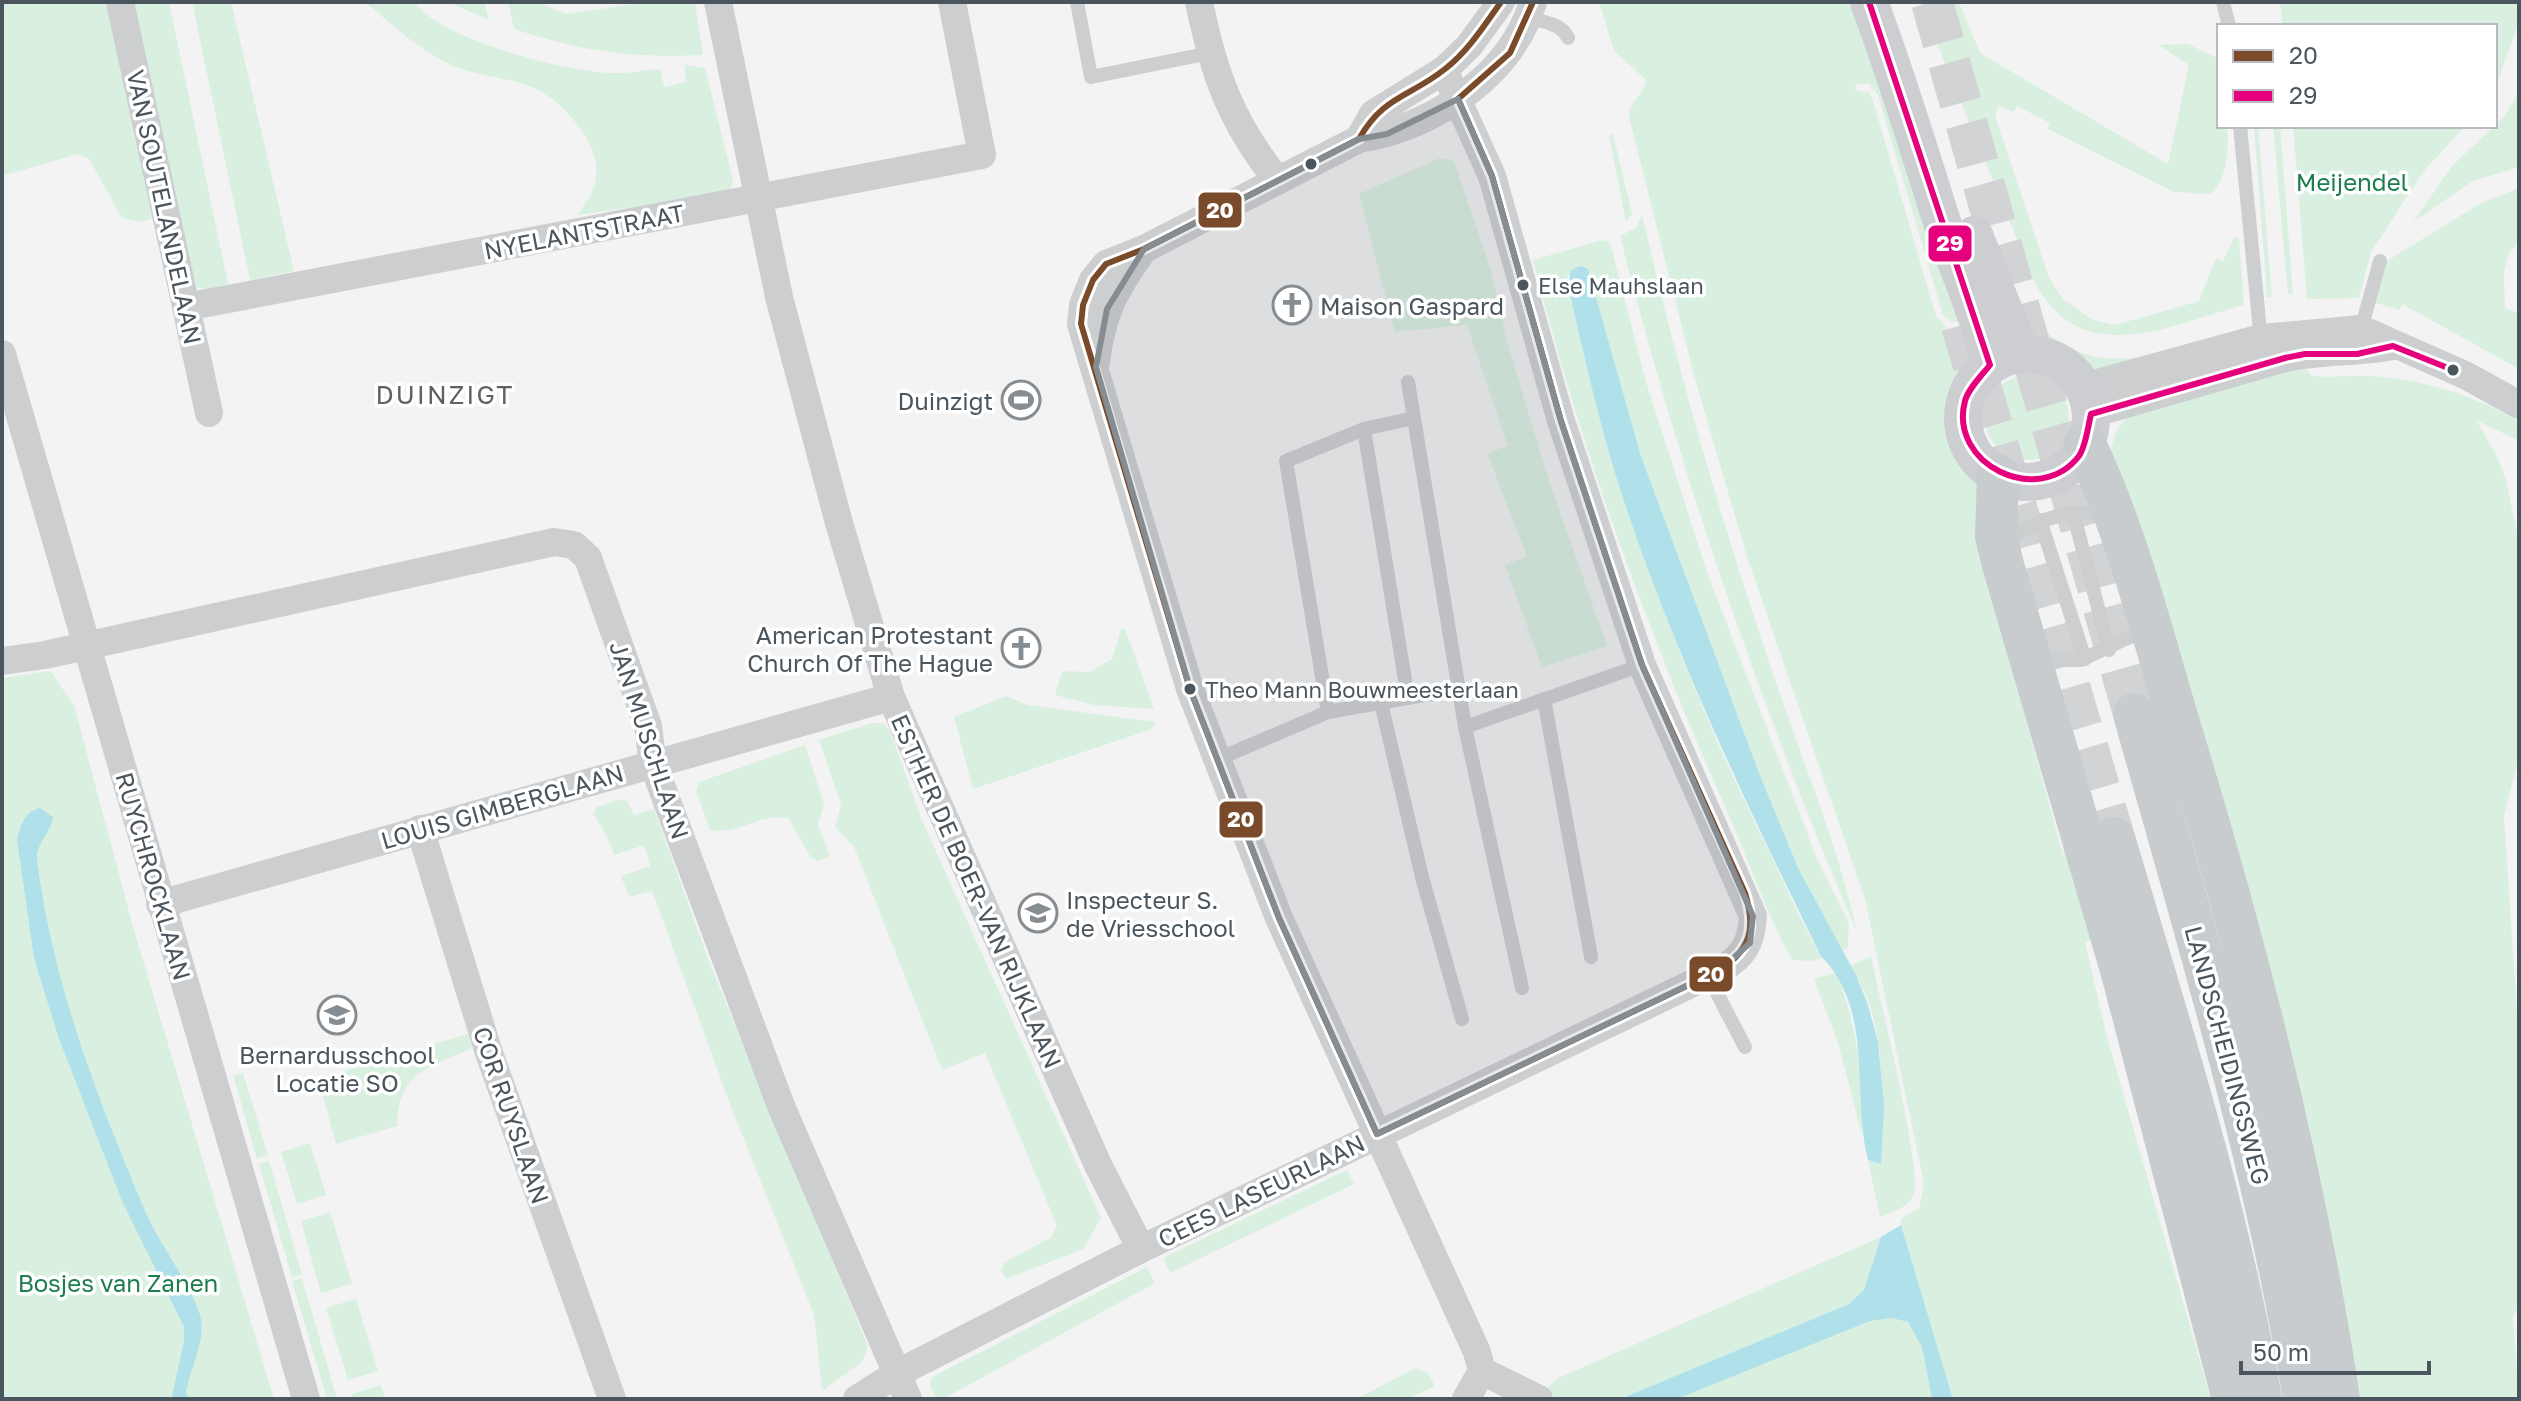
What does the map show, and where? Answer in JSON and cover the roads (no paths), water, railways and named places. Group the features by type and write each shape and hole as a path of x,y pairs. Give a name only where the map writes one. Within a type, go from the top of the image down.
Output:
{"main road":[{"path":"1869,2 1911,116 1942,221 1981,320 2006,359"},
{"path":"2086,415 2072,463 2043,480 2020,481 1998,475 1976,456 1964,429 1965,400 1971,386 2006,359 2058,361 2086,415 2263,1018 2310,1234 2339,1399"},
{"path":"1998,475 1999,549 2123,977 2233,1399"},
{"name":"LANDSCHEIDINGSWEG","path":"2134,714 2217,1006 2274,1235 2302,1381"},
{"name":"LANDSCHEIDINGSWEG","path":"2114,838 2192,1101 2234,1267 2261,1399"},
{"path":"2234,1267 2302,1381"}],"street":[{"name":"VAN SOUTELANDELAAN","path":"120,2 209,413"},
{"name":"ESTHER DE BOER-VAN RIJKLAAN","path":"718,2 757,198 823,465 891,697 1098,1165 1141,1249"},
{"name":"NYELANTSTRAAT","path":"186,307 982,155 952,2"},
{"path":"1199,2 1210,53 1247,142 1278,181"},
{"path":"1359,139 1373,114 1444,70 1500,6 1530,10 1510,53 1458,99 1387,134 1359,139 1144,249 1118,285 1100,326 1096,367 1190,689 1279,918 1482,1371 1539,1399"},
{"path":"1444,70 1492,176 1556,407 1642,665"},
{"path":"2086,415 2263,351 2359,341 2393,346 2429,359 2519,405"},
{"name":"RUYCHROCKLAAN","path":"2,354 89,643 160,904 306,1399"},
{"name":"JAN MUSCHLAAN","path":"2,661 554,542 574,545 588,558 598,583 648,726 653,764 781,1106 902,1386"},
{"name":"CEES LASEURLAAN","path":"857,1399 902,1386 1141,1249 1739,959 1750,943 1753,916 1642,665"},
{"name":"LOUIS GIMBERGLAAN","path":"160,904 891,697"},
{"name":"COR RUYSLAAN","path":"420,829 488,1050 612,1399"},
{"path":"1466,1399 1482,1371"}],"lane":[{"path":"1077,2 1091,77 1210,53"},
{"path":"2223,2 2228,24"},
{"path":"1530,10 1565,31 1568,38"},
{"path":"2240,128 2263,351"},
{"path":"2359,341 2380,261"},
{"path":"1408,382 1465,727 1522,988"},
{"path":"1328,712 1286,461 1364,429 1414,418"},
{"path":"1364,429 1408,698"},
{"path":"1999,549 2040,520 2073,512 2118,518"},
{"path":"2073,512 2109,650"},
{"path":"2040,520 2085,659"},
{"path":"2030,660 2085,659 2109,650 2150,627"},
{"path":"1465,727 1642,665"},
{"path":"1218,759 1328,712 1458,689"},
{"path":"1544,699 1591,957"},
{"path":"1381,703 1422,877 1462,1019"},
{"path":"1708,976 1745,1047"}],"water":[{"path":"1581,266 1588,269 1641,456 1759,773 1799,870 1856,975 1867,1002 1878,1041 1884,1106 1881,1164 1868,1160 1863,1134 1855,1027 1849,1002 1838,978 1821,956 1715,733 1667,620 1625,504 1601,423 1568,286 1571,270"},
{"path":"40,808 53,817 37,854 44,906 79,1040 146,1213 200,1315 200,1344 186,1392 189,1399 173,1399 172,1396 184,1327 122,1201 58,1036 34,958 17,840 27,816"},
{"path":"1901,1225 1953,1399 1932,1399 1922,1347 1908,1322 1891,1318 1870,1321 1677,1399 1620,1399 1849,1304 1864,1290 1881,1237"}],"tunnel":[{"path":"1932,2 2134,714"},
{"path":"1962,325 2114,838"}],"place":[{"name":"Else Mauhslaan","path":"1523,285"},
{"name":"Maison Gaspard","path":"1292,305"},
{"name":"Duinzigt","path":"1021,400"},
{"name":"American Protestant Church Of The Hague","path":"1021,648"},
{"name":"Theo Mann Bouwmeesterlaan","path":"1190,689"},
{"name":"Inspecteur S. de Vriesschool","path":"1038,913"},
{"name":"Bernardusschool Locatie SO","path":"337,1015"}],"district":[{"name":"DUINZIGT","path":"445,394"}],"park label":[{"name":"Meijendel","path":"2352,181"},
{"name":"Bosjes van Zanen","path":"118,1282"}]}
